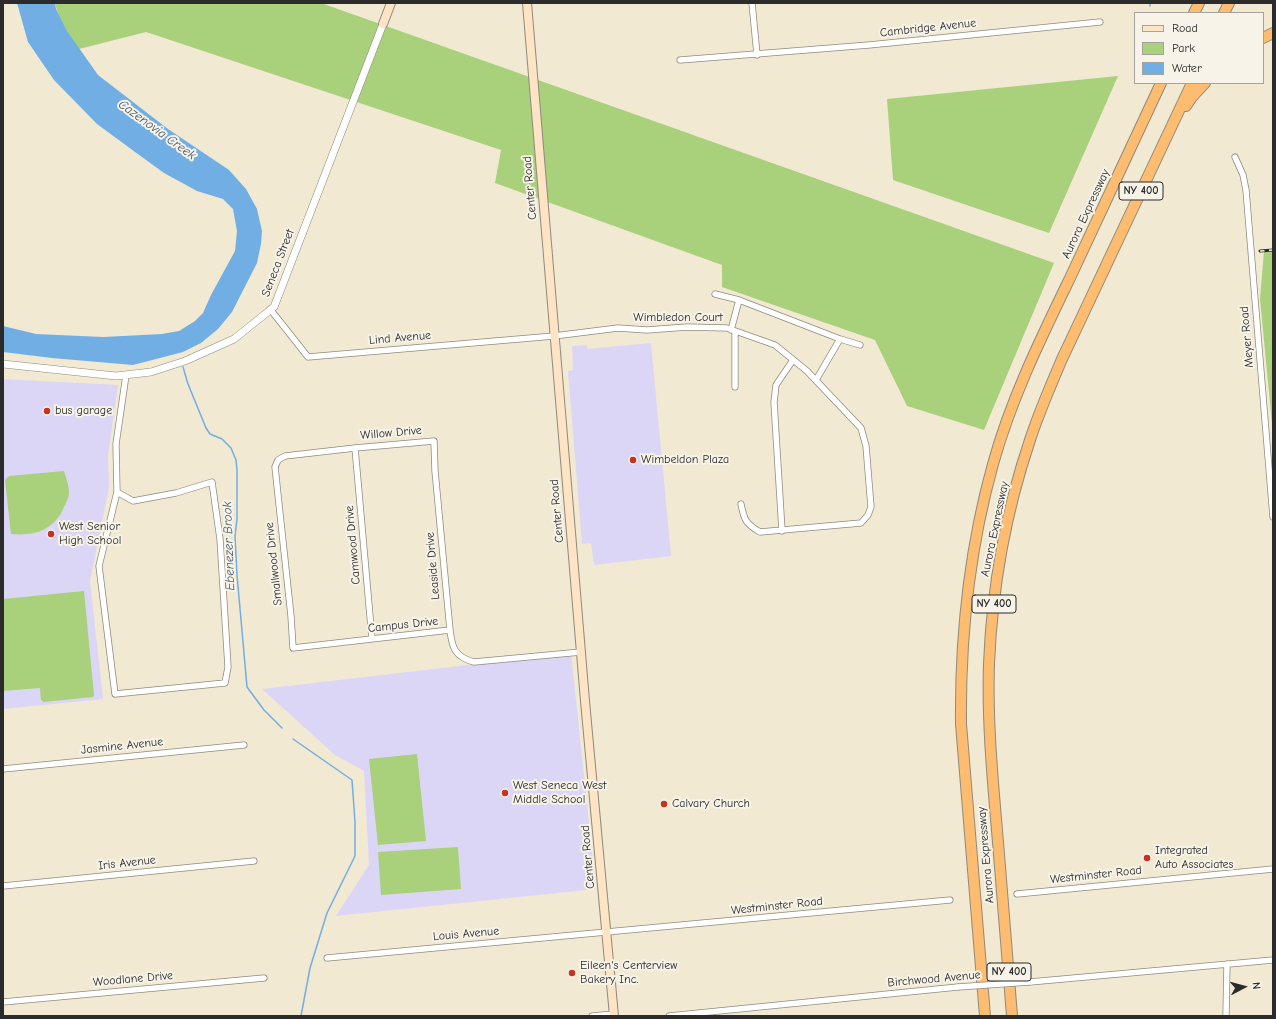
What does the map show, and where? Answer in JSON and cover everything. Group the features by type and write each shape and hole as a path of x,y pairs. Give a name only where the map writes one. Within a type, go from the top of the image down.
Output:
{"highway":[{"path":"1224,12 1229,3"},
{"path":"1264,38 1273,33"},
{"name":"Aurora Expressway","path":"986,1016 961,724 961,685 966,597 974,543 982,505 994,462 1018,393 1039,342 1162,84"},
{"name":"Aurora Expressway","path":"1012,1016 989,717 989,664 998,573 1007,528 1030,439 1062,358 1192,84"},
{"path":"1163,144 1192,97 1203,84"}],"main road":[{"name":"Seneca Street","path":"383,24 391,3"},
{"name":"Center Road","path":"527,3 581,652 614,1015"}],"street":[{"path":"752,3 757,55"},
{"name":"Cambridge Avenue","path":"680,60 757,55 1100,22"},
{"name":"Seneca Street","path":"3,364 116,376 152,372 185,361 234,339 274,307 383,24"},
{"name":"Meyer Road","path":"1235,158 1243,175 1246,190 1273,517"},
{"path":"715,294 738,300 860,346"},
{"path":"735,387 733,330 738,300"},
{"name":"Lind Avenue","path":"270,309 308,357 554,336"},
{"name":"Wimbledon Court","path":"554,336 618,328 647,330 687,327 727,328 775,345 816,380 860,428 866,446 871,507 868,515 861,523 760,532 751,527 744,519 741,504"},
{"path":"816,380 840,339"},
{"path":"782,531 774,402 776,385 793,360"},
{"path":"117,492 133,501 172,494 212,482 220,539 228,667 225,683 115,694 99,566 117,492 116,444 126,375"},
{"name":"Willow Drive","path":"291,455 434,441 438,499"},
{"name":"Camwood Drive","path":"355,448 372,639"},
{"name":"Smallwood Drive","path":"291,455 278,460 275,467 293,648 326,644"},
{"name":"Leaside Drive","path":"438,499 450,630"},
{"name":"Campus Drive","path":"326,644 450,630 452,642 457,653 461,658 474,662 581,652"},
{"name":"Jasmine Avenue","path":"3,769 244,745"},
{"name":"Iris Avenue","path":"3,886 254,861"},
{"name":"Westminster Road","path":"1017,894 1273,869"},
{"name":"Westminster Road","path":"607,933 950,900"},
{"name":"Louis Avenue","path":"327,958 607,933"},
{"name":"Birchwood Avenue","path":"669,1016 958,987 1273,960"},
{"path":"1226,1016 1227,964"},
{"name":"Woodlane Drive","path":"3,1002 264,978"},
{"path":"592,1016 614,1015"}],"shaded area":[{"path":"651,343 671,556 594,565 591,543 582,544 568,371 573,370 572,346 587,345 587,349"},
{"name":"West Senior High School","path":"3,379 118,385 108,455 109,488 90,581 103,699 3,709"},
{"path":"571,653 596,889 336,916 369,865 364,771 335,755 262,689"}],"green space":[{"path":"55,3 321,3 1054,263 984,430 907,406 875,340 722,287 722,265 495,183 501,150 146,32 79,49 68,33"},
{"path":"1118,76 1049,233 893,180 887,99"},
{"path":"1273,250 1273,434 1260,299 1264,251"},
{"path":"64,471 68,484 69,495 60,515 55,522 49,527 35,533 11,534 5,480 9,476"},
{"path":"84,591 93,697 44,702 41,700 40,688 3,691 3,599"},
{"path":"417,754 426,841 378,845 369,759"},
{"path":"458,847 461,889 381,895 378,852"}],"water":[{"name":"Cazenovia Creek","path":"17,3 55,3 56,9 67,31 98,75 168,129 229,170 246,189 257,209 262,231 257,263 232,312 218,329 201,343 183,352 133,365 3,352 3,326 36,334 103,337 162,334 179,331 195,321 203,313 235,251 237,231 233,209 223,199 197,191 164,173 97,124 54,80 28,42"}],"waterway":[{"name":"Ebenezer Brook","path":"183,367 188,384 206,428 210,434 222,439 231,448 236,460 237,519 235,536 247,687 264,710 282,728"},
{"name":"Ebenezer Brook","path":"293,739 352,780 355,822 355,856 327,913 310,968 301,1016"}],"railway":[{"path":"1260,251 1273,250"}],"place":[{"name":"bus garage","path":"47,411"},
{"name":"Wimbeldon Plaza","path":"633,460"},
{"name":"West Senior High School","path":"51,534"},
{"name":"West Seneca West Middle School","path":"505,793"},
{"name":"Calvary Church","path":"664,804"},
{"name":"Integrated Auto Associates","path":"1147,858"},
{"name":"Eileen's Centerview Bakery Inc.","path":"572,973"}]}
